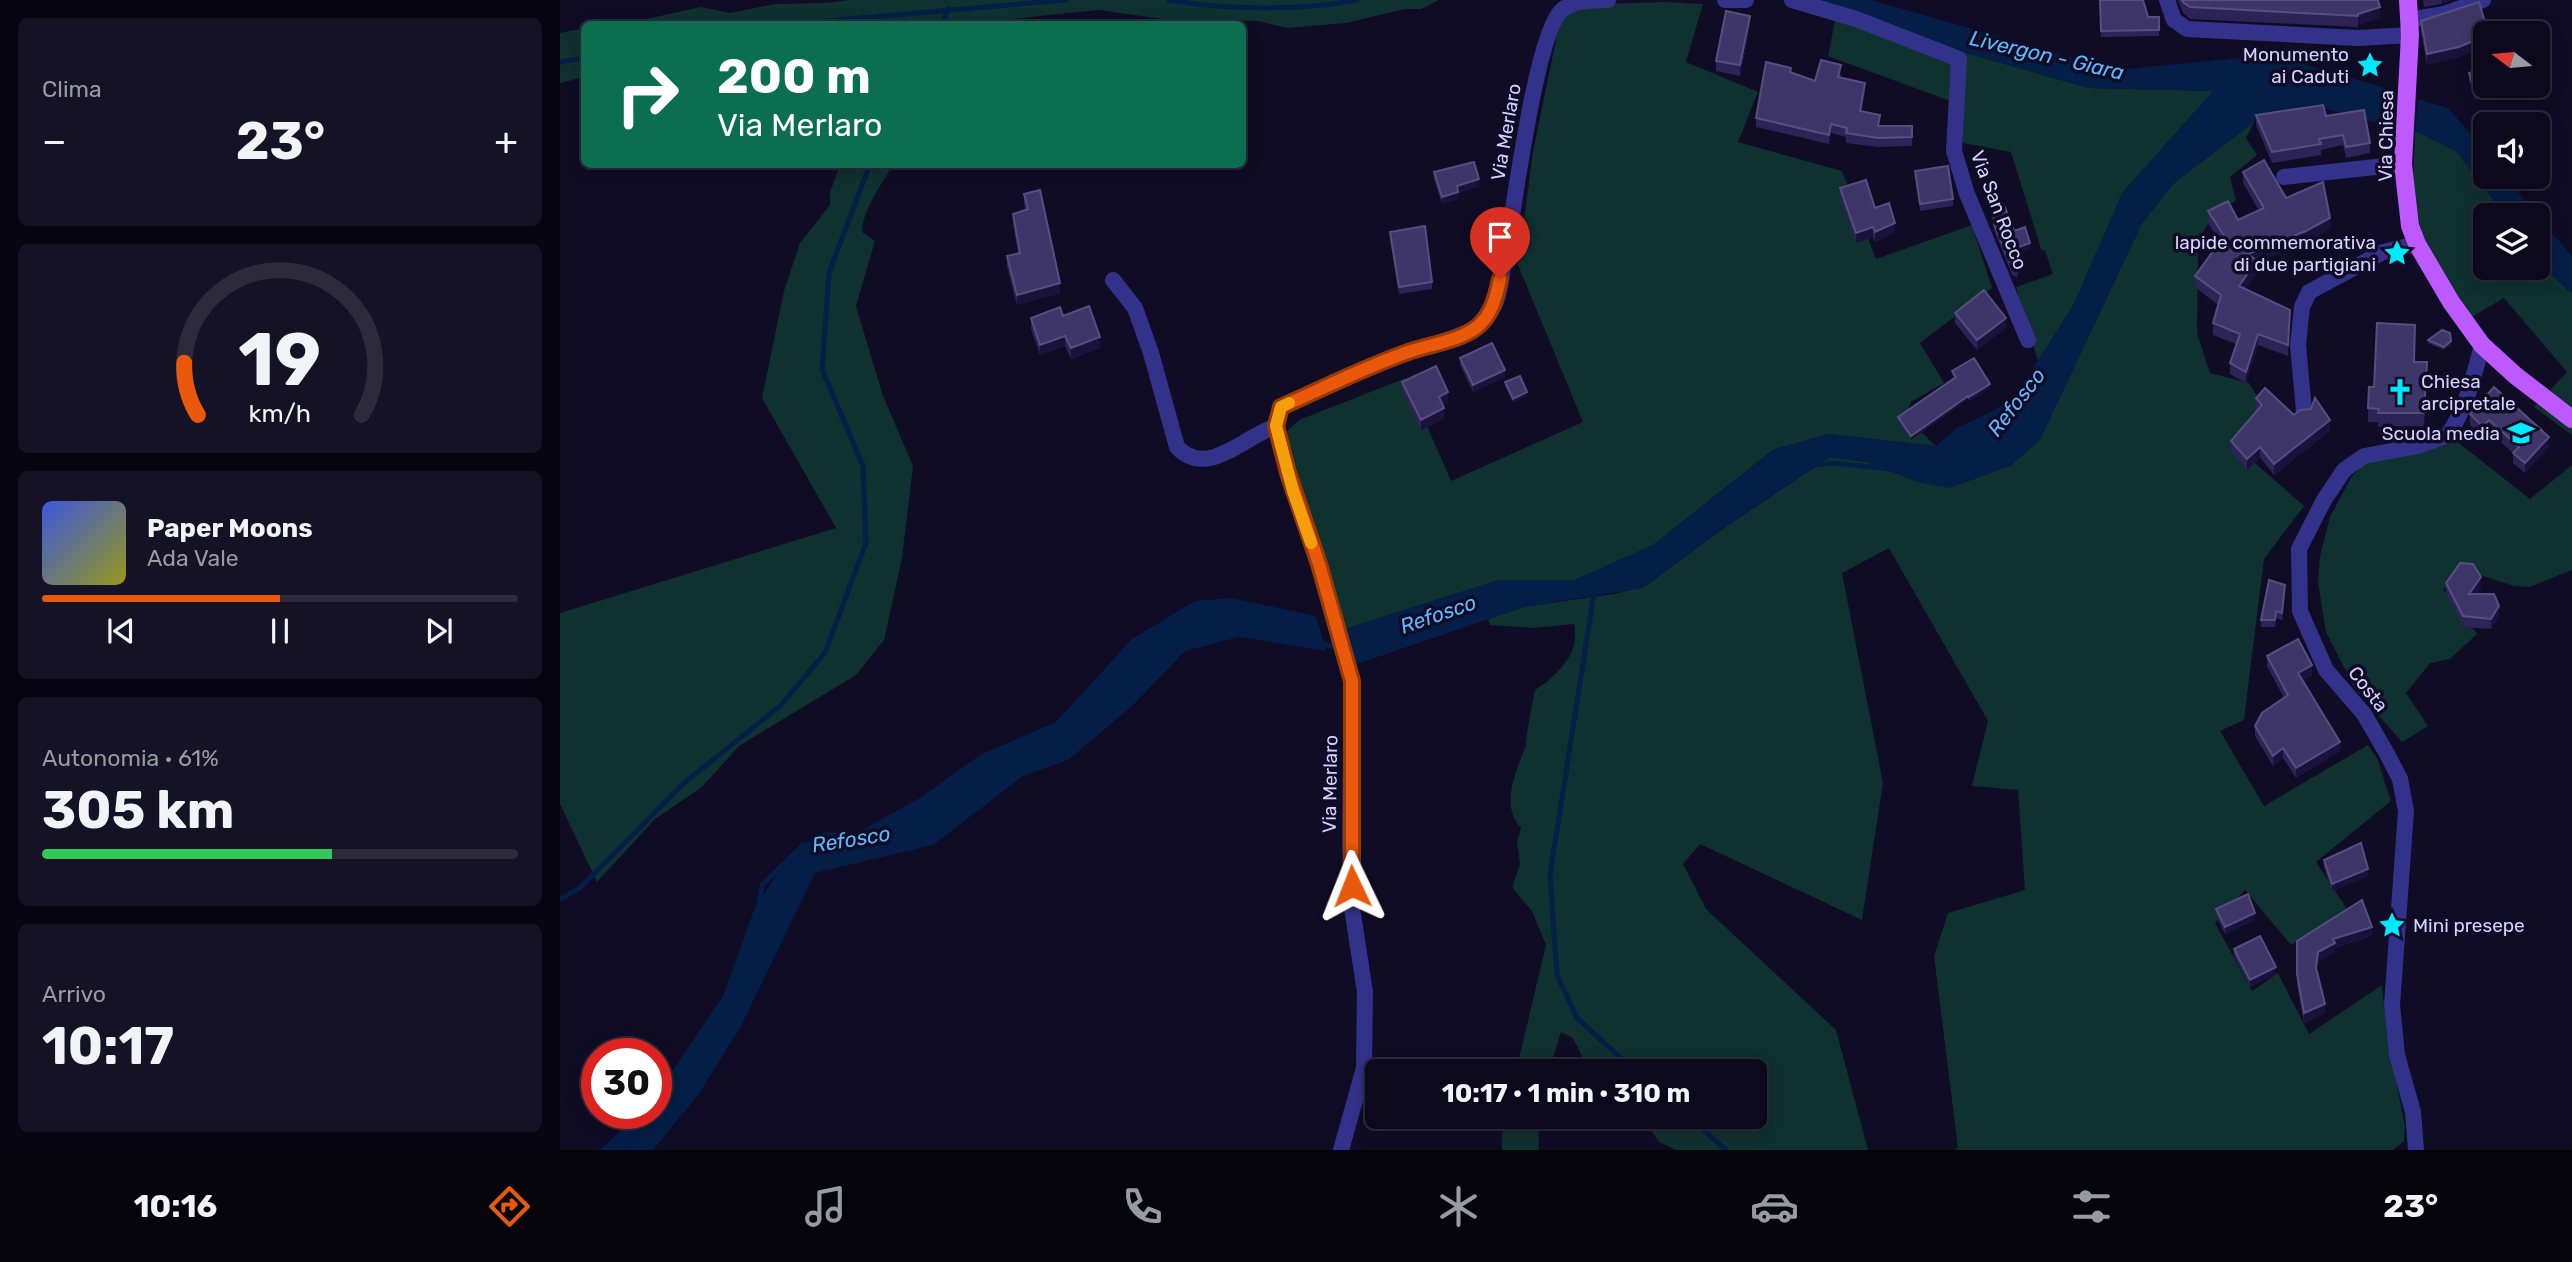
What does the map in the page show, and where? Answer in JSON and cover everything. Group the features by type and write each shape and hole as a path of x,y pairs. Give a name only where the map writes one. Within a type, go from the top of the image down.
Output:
{"main road":[{"name":"Via Chiesa","path":"2408,0 2410,28 2403,164 2410,226 2417,244 2451,302 2482,345 2516,376 2572,419"}],"street":[{"name":"Via Merlaro","path":"1341,1150 1364,1068 1365,992 1352,908 1352,681 1347,656 1293,491 1276,426 1281,407 1353,374 1477,327 1494,306 1512,227 1524,139 1546,43 1557,15 1565,8 1582,2 1608,0"},
{"path":"1725,0 1746,0"},
{"name":"Via San Rocco","path":"1792,0 1856,19 1959,59 1954,150 1967,194 2028,340"},
{"path":"2167,0 2174,20 2187,29 2358,38 2410,28 2483,0"},
{"path":"2284,177 2403,164"},
{"path":"2304,411 2298,345 2302,307 2309,292 2383,251 2417,244"},
{"name":"Via Merlaro","path":"1114,280 1135,308 1151,353 1177,446 1185,455 1205,461 1230,450 1259,432 1276,426"},
{"name":"Costa","path":"2416,1150 2413,1112 2397,1055 2392,1005 2406,811 2400,779 2364,714 2326,670 2300,611 2299,549 2343,470 2364,456 2418,446 2448,435 2474,378 2482,345"}],"green space":[{"path":"849,0 1439,0 1421,9 1405,9 1346,23 1287,28 1258,21 1163,19 1098,10 993,21 615,21 642,20 701,7 730,13 775,4"},
{"path":"1662,2 1703,4 1686,62 1758,92 1738,142 1842,171 1876,259 1972,225 1992,288 1920,343 1944,383 1911,402 1905,417 1936,446 1828,434 1773,450 1653,545 1575,580 1499,580 1345,629 1284,434 1299,420 1406,378 1451,481 1583,422 1518,265 1533,152 1558,30 1563,20 1571,12 1591,6"},
{"path":"1836,16 2089,88 2214,91 2123,192 2073,306 2038,361 2016,287 2053,274 2045,251 2041,249 2011,152 1963,143 1961,105 1828,56"},
{"path":"581,29 581,78 560,83 560,33"},
{"path":"2254,122 2246,138 2257,155 2230,177 2236,200 2209,222 2198,240 2197,333 2210,373 2249,383 2264,408 2231,442 2304,506 2264,559 2244,720 2220,731 2264,806 2368,745 2377,758 2391,801 2316,862 2347,909 2291,945 2245,890 2215,923 2252,991 2278,973 2309,1034 2382,985 2387,1035 2405,1126 2404,1141 2393,1150 1954,1150 1958,1148 1934,956 1948,913 2025,890 2018,790 1972,786 1988,721 1889,548 1842,573 1883,783 1862,920 1700,844 1683,864 1706,909 1836,1030 1868,1150 1676,1150 1659,1142 1650,1129 1767,1129 1767,1059 1583,1059 1573,1038 1561,1032 1553,1059 1519,1059 1546,945 1532,911 1514,890 1520,864 1517,841 1521,828 1511,809 1512,787 1526,745 1535,691 1560,669 1570,656 1575,633 1574,624 1534,628 1490,625 1488,619 1524,607 1644,587 1724,528 1830,457 1867,462 1921,483 2010,466 2040,439 2142,223 2174,183"},
{"path":"2415,131 2456,151 2473,173 2473,189 2485,189 2496,203 2473,203 2473,280 2550,280 2550,273 2572,294 2572,435 2534,407 2567,372 2504,298 2470,318 2415,230"},
{"path":"839,168 891,168 865,216 862,232 875,241 856,306 883,396 913,466 902,558 884,640 856,675 739,746 702,787 655,819 597,882 560,804 560,613 836,528 762,398 784,291 800,243 830,205 830,192"},
{"path":"2450,436 2530,499 2572,465 2572,570 2529,587 2514,586 2480,575 2443,589 2477,634 2450,659 2430,663 2406,693 2428,726 2402,742 2355,689 2326,632 2318,582 2320,556 2330,517 2352,476 2366,462"},
{"path":"1503,1129 1538,1129 1539,1150 1502,1150"}],"water":[{"path":"1780,0 1871,0 2116,70 2271,55 2396,91 2394,127 2310,105 2256,118 2174,183 2142,223 2040,440 2010,466 1950,488 1921,483 1867,462 1830,457 1724,528 1643,588 1524,607 1354,665 1345,629 1499,580 1575,580 1653,545 1773,450 1828,434 1936,446 1957,428 2011,402 2073,306 2123,192 2213,91 2089,88"},
{"path":"2418,99 2448,108 2473,136 2473,173 2456,151 2415,131"},
{"path":"2485,189 2515,189 2527,203 2496,203"},
{"path":"2550,231 2572,256 2572,294 2550,273"},
{"path":"1231,598 1316,616 1326,651 1239,637 1185,651 1132,706 1068,760 1023,776 933,845 815,873 741,1026 698,1095 672,1127 672,1071 723,996 754,910 785,861 824,832 857,833 920,798 980,755 1056,722 1132,639 1195,601"},
{"path":"622,1129 670,1129 653,1150 600,1150"}],"building":[{"path":"2100,0 2143,0 2148,17 2159,17 2159,30 2101,31"},
{"path":"2182,0 2378,0 2380,7 2358,16 2190,7"},
{"path":"2479,2 2485,21 2473,21 2473,41 2427,54 2421,21"},
{"path":"1726,11 1750,16 1740,65 1716,61"},
{"path":"1821,60 1841,65 1838,77 1865,83 1860,111 1880,115 1878,126 1912,126 1912,137 1878,138 1846,133 1847,128 1831,124 1829,135 1756,118 1766,62 1791,68 1790,72 1815,81"},
{"path":"2323,105 2326,116 2364,110 2370,143 2346,147 2343,135 2319,139 2321,144 2272,152 2256,115"},
{"path":"2264,160 2286,198 2323,182 2330,218 2306,231 2248,254 2257,261 2239,286 2290,310 2288,345 2258,334 2246,372 2230,363 2240,334 2213,323 2221,295 2195,276 2224,236 2208,211 2228,201 2238,220 2264,208 2243,172"},
{"path":"1474,162 1479,179 1457,186 1458,192 1442,197 1434,172"},
{"path":"1948,166 1953,199 1920,204 1915,171"},
{"path":"1866,180 1875,208 1889,203 1895,223 1875,232 1873,227 1856,233 1840,188"},
{"path":"1040,190 1060,283 1017,295 1007,256 1020,253 1013,214 1028,209 1024,194"},
{"path":"2005,207 2014,231 2025,227 2030,243 2011,250 2023,258 2017,271 2012,268 1994,224 1996,223 1992,212"},
{"path":"1425,226 1432,282 1399,287 1390,232"},
{"path":"1984,290 2006,318 1977,340 1955,313"},
{"path":"1089,306 1100,337 1071,348 1065,336 1040,345 1031,318 1060,307 1063,316"},
{"name":"Chiesa arcipretale","path":"2377,323 2415,325 2414,362 2427,362 2424,413 2378,413 2379,409 2368,408 2369,387 2374,387"},
{"path":"2442,330 2450,333 2451,341 2444,347 2428,340"},
{"path":"1492,343 1505,370 1473,385 1460,358"},
{"path":"1974,358 1990,384 1911,436 1898,417 1956,377 1952,371"},
{"path":"1436,366 1448,392 1439,397 1444,408 1421,420 1402,382"},
{"path":"1520,376 1527,392 1513,399 1505,382"},
{"path":"2494,387 2549,437 2525,463 2513,453 2519,447 2489,420 2483,427 2470,414"},
{"path":"2265,388 2294,415 2300,410 2311,409 2315,398 2330,420 2274,464 2260,447 2247,459 2231,441 2262,405 2256,398"},
{"path":"2460,563 2473,564 2481,577 2469,594 2494,594 2499,606 2491,619 2463,616 2446,583"},
{"path":"2269,580 2285,585 2282,613 2276,611 2275,620 2261,620"},
{"path":"2298,639 2312,665 2298,673 2340,742 2296,768 2283,748 2273,756 2255,726 2262,713 2288,695 2267,656"},
{"path":"2361,843 2368,869 2332,884 2324,860"},
{"path":"2248,894 2255,913 2225,927 2216,909"},
{"path":"2362,900 2372,927 2333,939 2335,943 2318,952 2316,968 2325,1004 2304,1013 2297,974 2297,941"},
{"path":"2260,936 2276,967 2250,980 2234,949"}],"waterway":[{"name":"Livergon - Giara","path":"827,21 1065,0"},
{"name":"Livergon - Giara","path":"1169,0 1214,6 1263,8 1312,6 1357,0"},
{"path":"943,21 949,9"},
{"name":"Livergon - Giara","path":"560,62 581,58"},
{"path":"560,899 580,888 684,783 780,706 825,653 866,543 863,466 822,369 829,273 868,168"},
{"name":"Refosco","path":"1812,465 1834,463 1889,469"},
{"path":"1594,593 1550,875 1557,975 1577,1018 1622,1059"},
{"name":"Refosco","path":"1318,642 1330,646 1339,645"},
{"name":"Refosco","path":"759,905 762,885 803,845 813,844"},
{"path":"1703,1129 1726,1150"}],"slow traffic":[{"path":"1289,403 1281,407 1276,426 1293,491 1311,543"}],"place":[{"name":"Monumento ai Caduti","path":"2370,65"},
{"name":"lapide commemorativa di due partigiani","path":"2397,253"},
{"name":"Chiesa arcipretale","path":"2400,392"},
{"name":"Scuola media","path":"2521,433"},
{"name":"Mini presepe","path":"2392,925"}],"route":[{"path":"1352,886 1352,681 1347,656 1293,491 1276,426 1281,407 1353,374 1477,327 1494,306 1500,279"}]}
